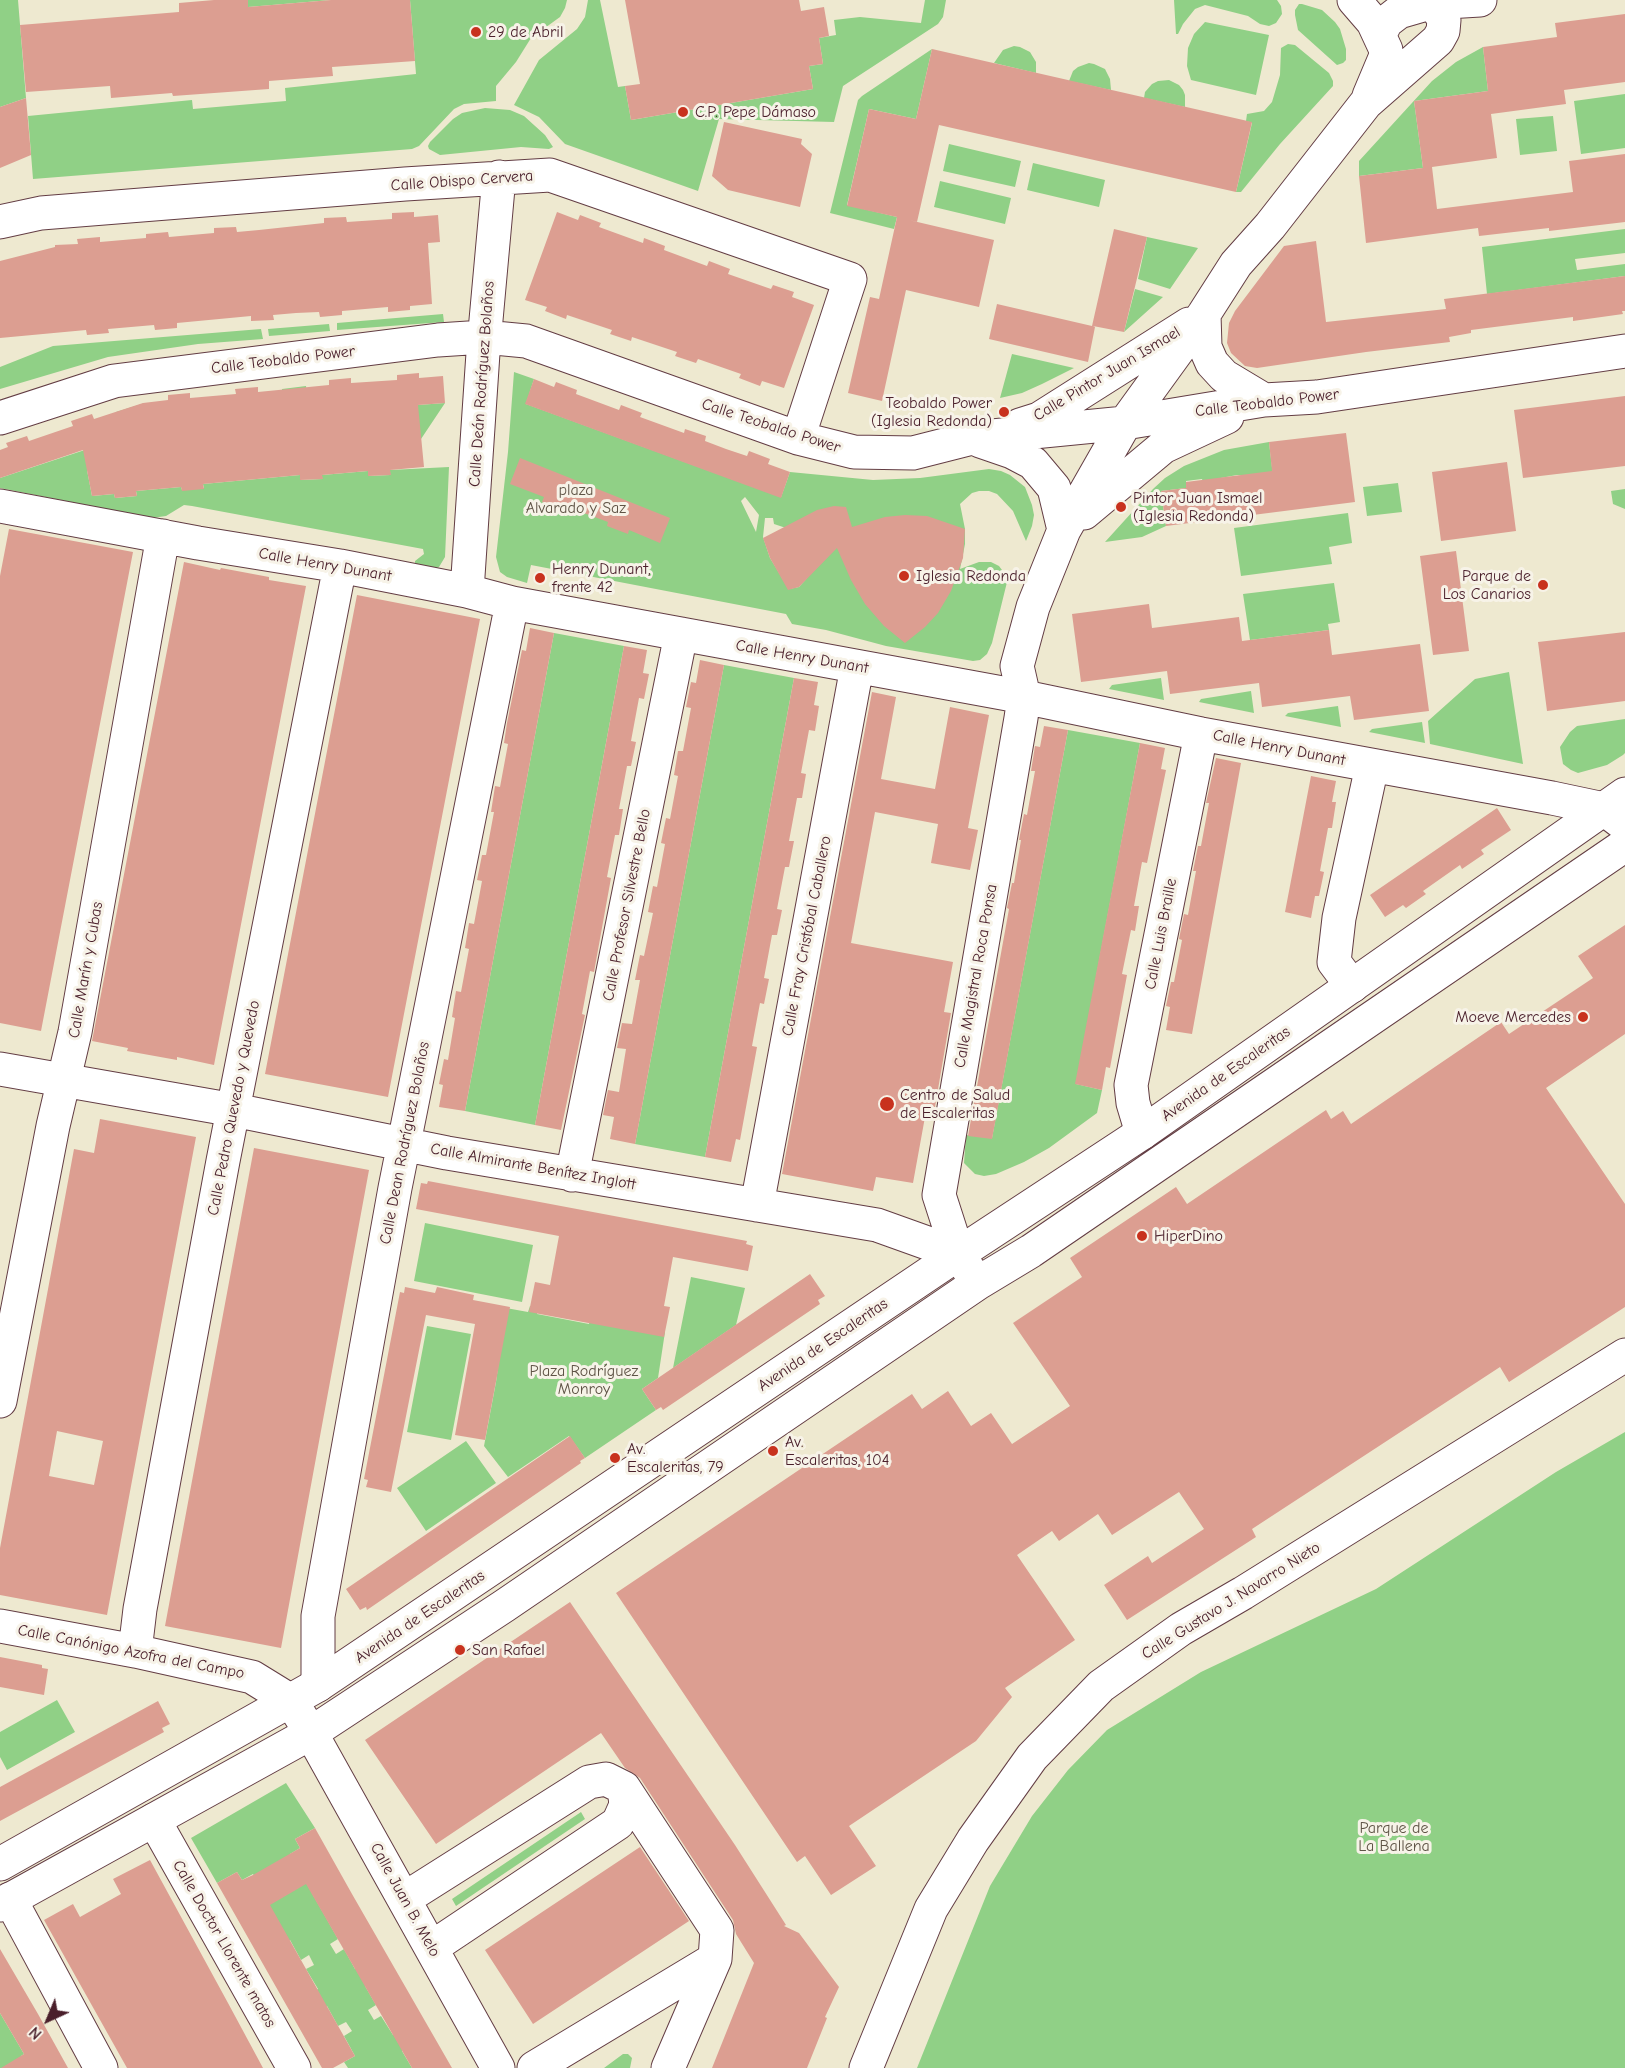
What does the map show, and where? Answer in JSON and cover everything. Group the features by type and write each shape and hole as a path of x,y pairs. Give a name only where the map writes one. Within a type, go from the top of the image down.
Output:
{"street":[{"path":"1354,0 1363,8 1380,34"},
{"path":"1380,34 1386,22 1399,12 1426,2 1480,0"},
{"name":"Calle Pintor Juan Ismael","path":"1024,697 1017,666 1033,608 1064,530 1125,423 1204,314 1236,264 1270,226 1366,103 1438,40 1443,31 1444,20 1439,11 1426,2"},
{"name":"Calle Pintor Juan Ismael","path":"1366,103 1385,58 1386,50 1380,34"},
{"name":"Calle Obispo Cervera","path":"0,222 40,213 550,175 850,279 798,438"},
{"name":"Calle Deán Rodríguez Bolaños","path":"467,591 484,337 499,177"},
{"name":"Calle Pintor Juan Ismael","path":"1204,314 1205,347 1212,363 1224,376 1264,400"},
{"name":"Calle Pintor Juan Ismael","path":"972,438 1039,419 1204,314"},
{"name":"Calle Teobaldo Power","path":"0,418 114,381 438,340 484,337 526,341 798,438 854,452 914,453 972,438 1125,423 1264,400 1317,397 1625,351"},
{"name":"Calle Pintor Juan Ismael","path":"1064,530 1163,447 1264,400"},
{"path":"972,438 1012,452 1033,463 1054,488 1064,530"},
{"name":"Calle Henry Dunant","path":"0,506 163,537 340,566 467,591 512,603 1024,697 1201,734 1372,766 1618,809"},
{"name":"Calle Marín y Cubas","path":"0,1401 53,1126 75,1032 163,537"},
{"name":"Calle Pedro Quevedo y Quevedo","path":"135,1650 140,1609 234,1110 340,566"},
{"name":"Calle Dean Rodríguez Bolaños","path":"305,1693 395,1188 512,603"},
{"name":"Calle Profesor Silvestre Bello","path":"572,1175 681,634"},
{"name":"Calle Fray Cristóbal Caballero","path":"756,1205 857,667"},
{"name":"Calle Magistral Roca Ponsa","path":"958,1254 939,1195 1024,697"},
{"name":"Calle Luis Braille","path":"1142,1133 1133,1103 1131,1085 1201,734"},
{"path":"1352,986 1334,962 1339,918 1372,766"},
{"name":"Avenida de Escaleritas","path":"0,1864 305,1693 1142,1133 1352,986 1618,809"},
{"path":"101,2068 5,1902 311,1733 504,1606 978,1283 1031,1251 1625,845"},
{"name":"Calle Almirante Benítez Inglott","path":"0,1069 234,1110 447,1153 877,1225 958,1254"},
{"path":"958,1254 978,1283"},
{"name":"Calle Gustavo J. Navarro Nieto","path":"866,2068 931,1909 973,1840 1032,1757 1101,1686 1181,1629 1243,1593 1625,1355"},
{"name":"Calle Canónigo Azofra del Campo","path":"0,1626 135,1650 252,1677 305,1693"},
{"name":"Calle Juan B. Melo","path":"305,1693 311,1733 498,2068"},
{"path":"404,1899 588,1782 606,1779 624,1788 717,1930 714,1959 668,2068"},
{"path":"431,1948 618,1823 626,1805 624,1788"},
{"name":"Calle Doctor Llorente matos","path":"154,1820 294,2068"},
{"path":"534,2068 714,1959"}],"green space":[{"path":"0,0 18,0 26,98 0,107"},
{"path":"248,0 331,0 248,7"},
{"path":"410,0 567,0 560,17 531,38 516,62 496,86 496,101 464,104 454,109 419,146 412,149 33,179 28,116 192,100 193,109 286,101 285,88 416,74"},
{"path":"588,0 600,0 618,87 625,86 631,120 813,89 809,66 823,64 819,38 836,35 834,20 860,17 921,23 925,0 946,0 943,17 938,24 843,86 834,122 719,119 698,191 565,144 539,117 514,105 539,60 577,29 585,17"},
{"path":"1174,0 1277,0 1282,14 1276,23 1269,26 1260,24 1248,16 1205,5 1195,9 1176,34"},
{"path":"1299,4 1322,10 1335,22 1340,29 1346,49 1346,60 1343,63 1337,65 1298,30 1295,10"},
{"path":"1205,22 1269,35 1256,95 1191,80 1187,66 1188,48 1194,34"},
{"path":"1288,44 1295,45 1329,73 1333,86 1280,144 1241,192 1236,192 1252,123 1246,121 1247,114 1264,111 1272,102 1280,75 1281,48"},
{"path":"1014,46 1030,52 1036,62 1036,73 994,63 1003,50"},
{"path":"1483,47 1488,91 1414,101 1423,168 1359,176 1359,161 1432,81 1456,62"},
{"path":"932,49 916,119 869,109 847,205 897,217 894,229 830,213 858,100"},
{"path":"1089,63 1105,69 1110,79 1111,90 1069,81 1073,71"},
{"path":"1169,80 1183,90 1185,107 1144,98 1145,92 1152,84"},
{"path":"1625,94 1625,148 1581,154 1574,101"},
{"path":"485,108 510,110 524,116 545,135 553,147 549,149 521,147 440,155 429,149 430,142 453,119 462,113"},
{"path":"1553,116 1557,151 1520,155 1516,119"},
{"path":"949,144 1021,161 1015,187 943,171"},
{"path":"1033,163 1105,180 1099,207 1027,190"},
{"path":"940,181 1011,198 1005,224 934,207"},
{"path":"1625,229 1625,253 1575,259 1577,270 1625,264 1625,276 1487,294 1482,247"},
{"path":"1147,237 1198,248 1170,289 1138,279"},
{"path":"1135,289 1163,297 1124,332"},
{"path":"443,314 444,322 337,330 337,323"},
{"path":"329,324 330,331 269,336 268,329"},
{"path":"261,329 263,339 198,344 108,357 0,389 0,367 53,346"},
{"path":"1012,354 1074,368 1022,393 1000,398"},
{"name":"plaza Alvarado y Saz","path":"514,372 534,379 526,404 781,497 790,472 873,480 920,478 989,469 1010,475 1025,487 1034,515 1026,541 1013,511 997,494 979,491 972,493 960,504 965,529 965,544 960,569 979,562 991,562 999,566 1008,578 992,643 987,654 980,660 973,661 886,646 826,630 792,624 786,614 531,565 527,583 507,577 500,572 496,557","holes":["745,497 759,515 756,532 741,501","765,518 773,518 774,524 792,530 807,578 799,587 789,589 770,558 763,537"]},
{"path":"306,386 309,413 445,403 421,439 87,470 92,496 114,494 115,498 137,496 136,491 181,487 182,490 204,488 203,484 300,475 301,480 322,479 322,475 368,471 369,476 390,475 390,470 449,467 445,557 439,567 430,570 415,565 415,561 424,554 423,549 192,506 184,505 166,516 152,518 0,488 0,478 124,437 116,412 145,403 148,429 284,416 282,389"},
{"path":"1269,442 1273,476 1237,475 1204,485 1202,479 1186,481 1186,488 1161,491 1166,526 1142,537 1105,542 1153,489 1184,466 1224,450"},
{"path":"1398,483 1402,512 1367,516 1363,487"},
{"path":"1625,489 1625,509 1613,504 1611,491"},
{"path":"1348,513 1352,543 1329,547 1332,564 1241,576 1234,528"},
{"path":"1334,583 1340,622 1328,624 1329,630 1250,640 1243,594"},
{"path":"554,633 624,646 535,1125 465,1111"},
{"path":"724,665 794,678 705,1157 635,1144"},
{"path":"1509,672 1523,764 1430,744 1428,721 1475,679"},
{"path":"1161,678 1164,700 1109,689 1112,685"},
{"path":"1251,691 1254,713 1199,702 1201,699"},
{"path":"1338,706 1341,727 1285,716 1288,713"},
{"path":"1625,719 1625,753 1623,755 1607,765 1578,773 1563,764 1560,747 1577,726"},
{"path":"1422,722 1425,743 1369,732 1372,729"},
{"path":"1068,730 1140,743 1076,1084 1102,1090 1097,1113 1049,1148 1024,1162 996,1174 984,1176 975,1174 964,1163 966,1135 992,1138"},
{"path":"425,1223 533,1245 522,1302 414,1281"},
{"path":"691,1277 745,1288 736,1325 673,1368"},
{"name":"Plaza Rodríguez Monroy","path":"530,1306 538,1308 537,1314 589,1324 590,1318 665,1332 658,1378 642,1389 656,1410 585,1458 569,1436 508,1477 484,1446 506,1308 528,1312"},
{"path":"427,1326 471,1334 451,1440 407,1432"},
{"name":"Parque de La Ballena","path":"1625,1432 1625,2068 917,2068 990,1886 1032,1816 1068,1770 1107,1730 1201,1672 1376,1589 1556,1472"},
{"path":"466,1441 496,1483 426,1531 397,1488"},
{"path":"57,1700 75,1732 7,1770 0,1757 0,1732"},
{"path":"286,1783 315,1828 295,1839 300,1848 290,1854 338,1939 330,1944 336,1954 344,1949 355,1969 366,1963 365,1986 376,2005 368,2010 374,2020 381,2016 393,2035 403,2029 402,2051 412,2068 348,2068 344,2062 355,2056 344,2036 352,2031 346,2022 338,2026 327,2006 316,2012 307,1995 318,1989 306,1969 314,1965 309,1955 301,1960 290,1940 279,1946 264,1893 253,1874 242,1880 237,1872 217,1883 191,1838"},
{"path":"581,1812 585,1819 456,1906 452,1899"},
{"path":"0,2013 24,2054 21,2056 28,2068 0,2068"},
{"path":"623,2054 628,2054 632,2058 630,2068 604,2068"}],"building":[{"path":"248,0 248,7 331,0 410,0 415,61 332,67 333,76 269,81 269,89 111,98 110,86 26,92 20,25 179,12 179,3"},
{"path":"625,0 799,0 801,11 824,7 829,36 819,38 823,64 809,66 813,89 631,120 625,86 640,84"},
{"path":"1625,14 1625,82 1564,90 1566,104 1491,114 1497,158 1432,167 1437,209 1573,192 1569,161 1625,154 1625,222 1479,236 1478,228 1366,243 1359,176 1423,168 1414,101 1488,91 1483,47 1557,37 1555,23"},
{"path":"932,49 1252,122 1236,192 939,125 917,222 994,240 979,307 906,290 882,401 848,393 870,297 879,299 897,217 847,206 869,109 916,119"},
{"path":"26,98 31,155 0,168 0,107"},
{"path":"724,122 802,139 801,144 812,154 800,207 728,190 712,176"},
{"path":"414,212 414,217 438,215 440,242 428,243 432,304 410,306 410,310 388,312 388,307 342,311 342,315 320,317 319,312 296,313 273,315 274,320 251,321 251,316 177,323 177,328 155,330 154,325 108,329 109,333 87,335 86,330 0,338 0,261 55,247 55,245 78,244 77,239 100,237 100,242 146,238 146,234 168,232 169,237 214,233 214,228 236,227 237,232 324,223 324,218 346,217 347,222 392,219 392,213"},
{"path":"557,212 578,220 580,215 601,223 599,227 643,243 644,238 665,246 664,250 707,266 709,261 730,269 728,274 771,289 773,285 794,292 792,297 814,305 784,388 762,381 760,386 739,378 741,374 698,359 696,363 675,356 677,352 632,337 631,341 610,334 612,330 567,315 566,319 545,311 547,307 525,300"},
{"path":"1114,229 1147,237 1124,332 1093,326 1095,327 1088,362 989,339 997,304 1092,326"},
{"path":"1316,241 1326,322 1446,309 1444,299 1625,276 1625,311 1622,311 1623,314 1573,321 1573,317 1471,330 1471,333 1449,337 1450,342 1257,368 1245,366 1231,353 1227,343 1229,323 1235,311 1284,246"},
{"path":"419,373 419,378 443,376 445,403 418,405 424,467 390,470 391,475 368,476 368,471 322,475 323,479 300,480 300,475 203,484 204,489 182,491 181,487 136,491 137,496 115,498 114,494 92,496 83,450 0,478 0,450 8,447 6,443 27,436 29,441 73,426 71,421 92,414 94,419 143,403 168,400 168,395 190,393 190,398 236,394 235,389 258,387 258,392 329,385 329,380 351,378 351,383 397,380 397,375"},
{"path":"534,379 554,387 556,382 577,390 576,394 619,410 621,405 642,413 640,417 684,433 685,429 706,436 705,441 726,449 747,456 749,451 770,459 768,464 790,472 781,498 525,404"},
{"path":"1625,396 1625,466 1523,478 1514,410"},
{"path":"1346,433 1355,502 1166,526 1161,491 1186,488 1186,482 1272,471 1269,442"},
{"path":"520,458 670,518 660,543 629,530 628,534 607,526 608,522 565,506 563,510 542,502 544,497 510,484"},
{"path":"1507,462 1516,531 1441,541 1432,472"},
{"name":"Iglesia Redonda","path":"834,506 846,507 852,527 885,517 905,515 927,516 965,529 963,558 951,591 938,613 905,643 884,626 865,604 837,548 799,587 788,590 770,558 763,538 817,510"},
{"path":"9,529 133,552 41,1031 0,1023 0,576"},
{"path":"1456,551 1469,651 1433,655 1420,556"},
{"path":"184,562 306,586 214,1065 177,1057 177,1060 127,1051 128,1048 92,1041"},
{"path":"357,595 480,619 388,1097 265,1074"},
{"path":"1149,604 1152,628 1239,617 1242,641 1329,630 1332,655 1420,644 1429,711 1354,720 1350,696 1262,707 1259,683 1170,694 1167,671 1081,682 1072,614"},
{"path":"530,628 554,633 465,1111 439,1107 443,1085 439,1084 444,1059 448,1060 455,1018 452,1017 456,991 461,992 469,949 465,948 469,923 474,924 482,881 477,880 482,855 486,855 494,812 491,812 495,786 500,787 508,744 504,743 507,723 522,650 526,651"},
{"path":"1625,632 1625,701 1547,711 1538,642"},
{"path":"624,646 647,650 643,673 649,674 644,699 639,698 631,741 636,742 631,766 627,766 619,809 623,809 619,835 615,835 607,877 611,878 594,972 590,971 582,1014 585,1015 561,1130 535,1125"},
{"path":"700,660 724,665 635,1144 610,1139 614,1117 603,1115 608,1090 619,1092 626,1049 617,1048 622,1023 632,1024 640,980 635,980 640,955 644,956 653,913 648,912 653,886 657,887 665,844 661,843 666,818 670,819 678,776 674,775 678,751 683,751 691,708 686,707 691,682 696,683"},
{"path":"794,678 818,682 814,705 819,706 815,731 809,730 801,773 806,774 802,798 797,798 789,841 794,841 789,867 785,867 777,909 782,910 777,935 772,935 764,978 769,979 764,1004 760,1003 752,1046 757,1047 740,1140 736,1139 731,1162 705,1157"},
{"path":"872,692 896,697 881,779 935,789 950,707 989,715 968,828 978,830 970,870 931,863 938,824 875,812 851,943 953,962 944,1012 951,1013 935,1107 927,1106 913,1183 876,1177 873,1191 782,1174"},
{"path":"1044,726 1068,730 992,1139 968,1136 1009,909 1007,908 1012,883 1014,883 1021,840 1019,840 1024,814 1027,815 1035,771 1031,771 1035,746 1040,747"},
{"path":"1140,743 1165,748 1161,769 1166,770 1147,863 1142,862 1134,906 1139,906 1135,931 1131,930 1122,974 1127,975 1110,1068 1106,1067 1102,1090 1075,1084"},
{"path":"1216,758 1241,763 1192,1034 1166,1030 1170,1007 1166,1006 1171,982 1174,982 1182,940 1179,939 1184,914 1188,915 1196,871 1193,871 1198,846 1201,846 1209,803 1206,803"},
{"path":"1311,776 1336,781 1332,802 1336,802 1332,828 1328,828 1320,871 1324,872 1319,896 1315,896 1311,918 1285,912"},
{"path":"1497,808 1511,830 1481,850 1484,854 1462,869 1460,865 1423,891 1426,894 1406,908 1403,905 1385,917 1370,895"},
{"path":"1625,925 1625,1034 1546,1088 1625,1204 1625,1307 1509,1382 1500,1367 1252,1529 1256,1537 1127,1620 1104,1585 1148,1556 1152,1563 1204,1529 1179,1492 1112,1535 1098,1514 1059,1541 1052,1531 1017,1555 1075,1640 1005,1688 1012,1697 976,1741 849,1826 876,1866 831,1895 805,1856 797,1862 616,1593 912,1394 922,1409 948,1391 971,1426 991,1413 1012,1444 1070,1406 1013,1323 1082,1277 1070,1258 1176,1187 1187,1204 1326,1110 1331,1119 1343,1111 1351,1124 1501,1022 1509,1034 1593,978 1578,956"},
{"path":"100,1119 196,1137 107,1615 0,1595 0,1548 74,1149 94,1153","holes":["57,1431 103,1441 94,1485 49,1476"]},
{"path":"254,1148 369,1170 281,1648 165,1626"},
{"path":"428,1181 747,1241 746,1244 753,1246 748,1271 673,1257 664,1306 670,1307 664,1337 529,1312 535,1282 550,1285 559,1236 416,1209 421,1183 427,1184"},
{"path":"810,1274 825,1296 818,1300 820,1304 663,1410 661,1407 656,1410 642,1389"},
{"path":"405,1287 435,1293 437,1287 474,1295 473,1300 510,1307 485,1440 455,1435 475,1324 426,1315 391,1492 366,1487 368,1480 364,1479 400,1292 404,1293"},
{"path":"570,1436 585,1458 580,1461 581,1463 367,1610 366,1607 360,1610 346,1589"},
{"path":"570,1602 735,1845 786,1925 784,1926 799,1933 839,1987 825,2017 827,2018 807,2068 712,2068 754,1963 736,1934 733,1920 640,1778 625,1768 601,1733 436,1844 365,1740"},
{"path":"0,1657 42,1665 42,1668 48,1669 44,1695 0,1687"},
{"path":"158,1701 170,1724 162,1728 164,1732 0,1821 0,1787"},
{"path":"315,1828 452,2068 412,2068 306,1884 270,1905 355,2056 333,2068 322,2068 217,1883 237,1872 242,1880 253,1875 300,1848 295,1839"},
{"path":"640,1847 689,1921 533,2024 485,1950"},
{"path":"150,1860 263,2068 127,2068 44,1920 73,1904 80,1917 121,1894 113,1879"},
{"path":"0,1949 68,2068 1,2068 24,2054 0,2013"}],"place":[{"name":"29 de Abril","path":"476,32"},
{"name":"C.P. Pepe Dámaso","path":"683,112"},
{"name":"Teobaldo Power (Iglesia Redonda)","path":"1004,412"},
{"name":"Pintor Juan Ismael (Iglesia Redonda)","path":"1121,507"},
{"name":"Iglesia Redonda","path":"904,576"},
{"name":"Henry Dunant, frente 42","path":"540,578"},
{"name":"Parque de Los Canarios","path":"1543,585"},
{"name":"Moeve Mercedes","path":"1583,1017"},
{"name":"Centro de Salud de Escaleritas","path":"887,1104"},
{"name":"HiperDino","path":"1142,1236"},
{"name":"Av. Escaleritas, 104","path":"773,1451"},
{"name":"Av. Escaleritas, 79","path":"615,1458"},
{"name":"San Rafael","path":"460,1650"}]}
